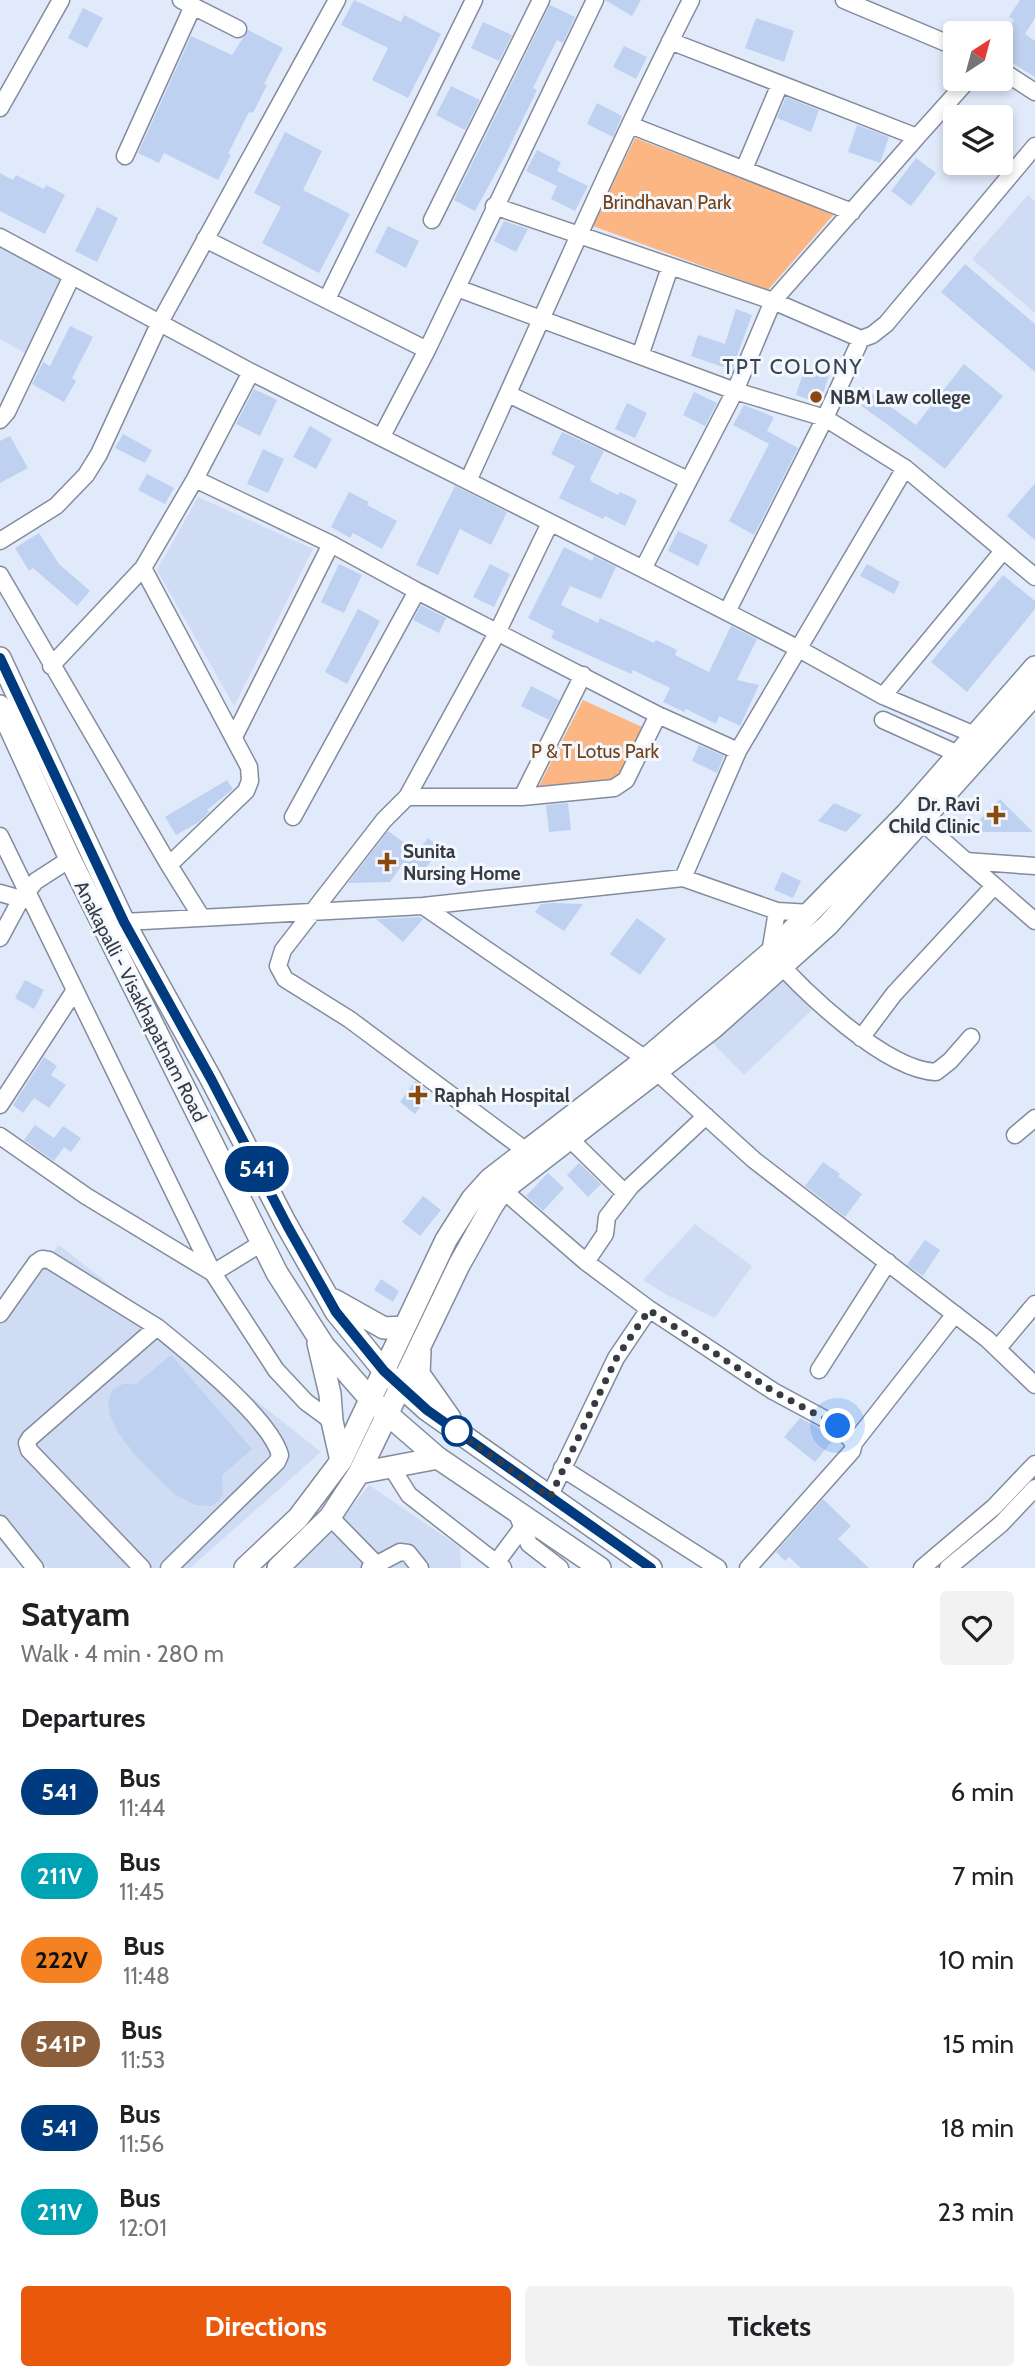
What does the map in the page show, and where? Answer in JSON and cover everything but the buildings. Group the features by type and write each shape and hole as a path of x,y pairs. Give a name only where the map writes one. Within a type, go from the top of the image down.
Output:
{"main road":[{"name":"Anakapalli - Visakhapatnam Road","path":"0,658 124,922 336,1312 384,1371 427,1410 651,1568"},
{"path":"245,1568 298,1518 341,1461 457,1219 497,1184 569,1139 776,960 845,907 922,822 1035,667"},
{"path":"776,960 811,913 907,813 958,754 982,741 1035,694"},
{"name":"Anakapalli - Visakhapatnam Road","path":"0,706 70,859 262,1244 277,1273 324,1346 371,1400 438,1458 519,1519 600,1568"},
{"path":"278,1568 330,1517 359,1473 497,1184 525,1150 652,1065"},
{"path":"326,1295 384,1328 404,1327"},
{"path":"315,1331 330,1394 332,1422 341,1461"},
{"path":"420,1345 419,1374 466,1438"},
{"path":"359,1473 438,1458"}],"street":[{"path":"0,108 61,0"},
{"path":"0,541 56,506 86,475 99,454 159,324 337,0"},
{"path":"327,299 474,0"},
{"path":"432,220 541,0"},
{"path":"382,436 427,350 595,0"},
{"path":"468,481 578,235 691,0"},
{"path":"844,0 943,42"},
{"path":"125,156 187,3 238,29"},
{"path":"670,41 917,137"},
{"path":"1013,78 1035,92"},
{"path":"744,169 780,84"},
{"path":"643,569 735,391 772,302 958,91"},
{"path":"630,125 852,212"},
{"path":"727,612 825,418 861,340 886,324 1035,146"},
{"path":"494,206 772,302 861,340"},
{"path":"0,237 251,372 727,612 883,696 982,741"},
{"path":"205,239 427,350"},
{"path":"640,356 670,267"},
{"path":"0,420 7,412 72,276"},
{"path":"457,288 735,391 825,418 905,468 1035,577"},
{"path":"51,666 144,568 195,479 251,372"},
{"path":"508,394 688,480"},
{"path":"683,878 738,751 905,468"},
{"path":"195,479 331,544 417,592 658,715 738,751"},
{"path":"525,1150 349,1019 285,979 278,966 283,950 384,820 407,797 497,633 550,523"},
{"path":"234,737 331,544"},
{"path":"883,696 1003,551"},
{"path":"144,568 249,767 250,781 246,791 169,865"},
{"path":"0,575 51,666 202,918"},
{"path":"293,817 417,592"},
{"path":"522,797 583,675"},
{"path":"407,797 522,797 585,792 620,785 630,772 658,715"},
{"path":"883,720 958,754"},
{"path":"922,822 1035,921"},
{"path":"0,836 24,896 75,990 213,1273 276,1370 306,1402 332,1422"},
{"path":"0,939 24,896 36,881 70,859"},
{"path":"966,861 1035,866"},
{"path":"124,922 423,906 683,878 777,911 811,913"},
{"path":"861,1038 894,995 994,886"},
{"path":"0,893 24,896"},
{"path":"423,906 652,1065 754,1160 998,1348 1035,1385"},
{"path":"777,911 776,960 861,1038 926,1072 936,1072 950,1061 971,1037"},
{"path":"0,1105 75,990"},
{"path":"586,1262 605,1234 607,1217 625,1193 706,1116"},
{"path":"1014,1135 1035,1118"},
{"path":"0,1136 86,1196 213,1273"},
{"path":"569,1139 625,1193"},
{"path":"497,1184 586,1262 649,1310 773,1391 838,1426 854,1443"},
{"path":"213,1273 262,1244"},
{"path":"0,1314 36,1264 42,1259 49,1260 157,1327 201,1363 255,1417 278,1446 281,1455 277,1462 169,1568"},
{"path":"819,1370 888,1262"},
{"path":"998,1348 1035,1304"},
{"path":"550,1497 617,1357 649,1310"},
{"path":"748,1568 852,1451 854,1443 955,1314"},
{"path":"142,1568 29,1450 27,1444 30,1438 157,1327"},
{"path":"922,1568 995,1507 1035,1464"},
{"path":"390,1465 409,1496 499,1565 519,1519"},
{"path":"562,1468 718,1568"},
{"path":"948,1568 1001,1524 1035,1488"},
{"path":"330,1517 373,1566 400,1552 408,1553 420,1568"},
{"path":"519,1519 529,1544 560,1568"},
{"path":"0,1524 35,1568"}],"shaded area":[{"path":"1028,195 1035,201 1035,313 972,259"},
{"path":"0,245 65,282 25,353 0,339"},
{"path":"198,497 313,549 234,706 157,570"},
{"path":"783,977 813,1009 744,1075 713,1043"},
{"path":"695,1224 752,1266 715,1318 643,1280"},
{"path":"59,1245 321,1452 190,1568 47,1568 0,1515 0,1316"},
{"path":"369,1485 460,1547 461,1568 288,1568 333,1530"}],"green space":[{"name":"Brindhavan Park","path":"635,138 834,214 768,290 593,226"},
{"name":"P & T Lotus Park","path":"583,700 642,727 617,782 537,790"}],"bus line":[{"name":"541","path":"0,658 124,922 336,1312 384,1371 427,1410 651,1568"}],"place":[{"name":"NBM Law college","path":"816,397"},
{"name":"Dr. Ravi Child Clinic","path":"996,815"},
{"name":"Sunita Nursing Home","path":"387,862"},
{"name":"Raphah Hospital","path":"418,1095"}],"district":[{"name":"TPT COLONY","path":"793,367"}],"route":[{"path":"457,1431 452,1421 466,1438 550,1497 617,1357 649,1310 773,1391 838,1426"}]}
